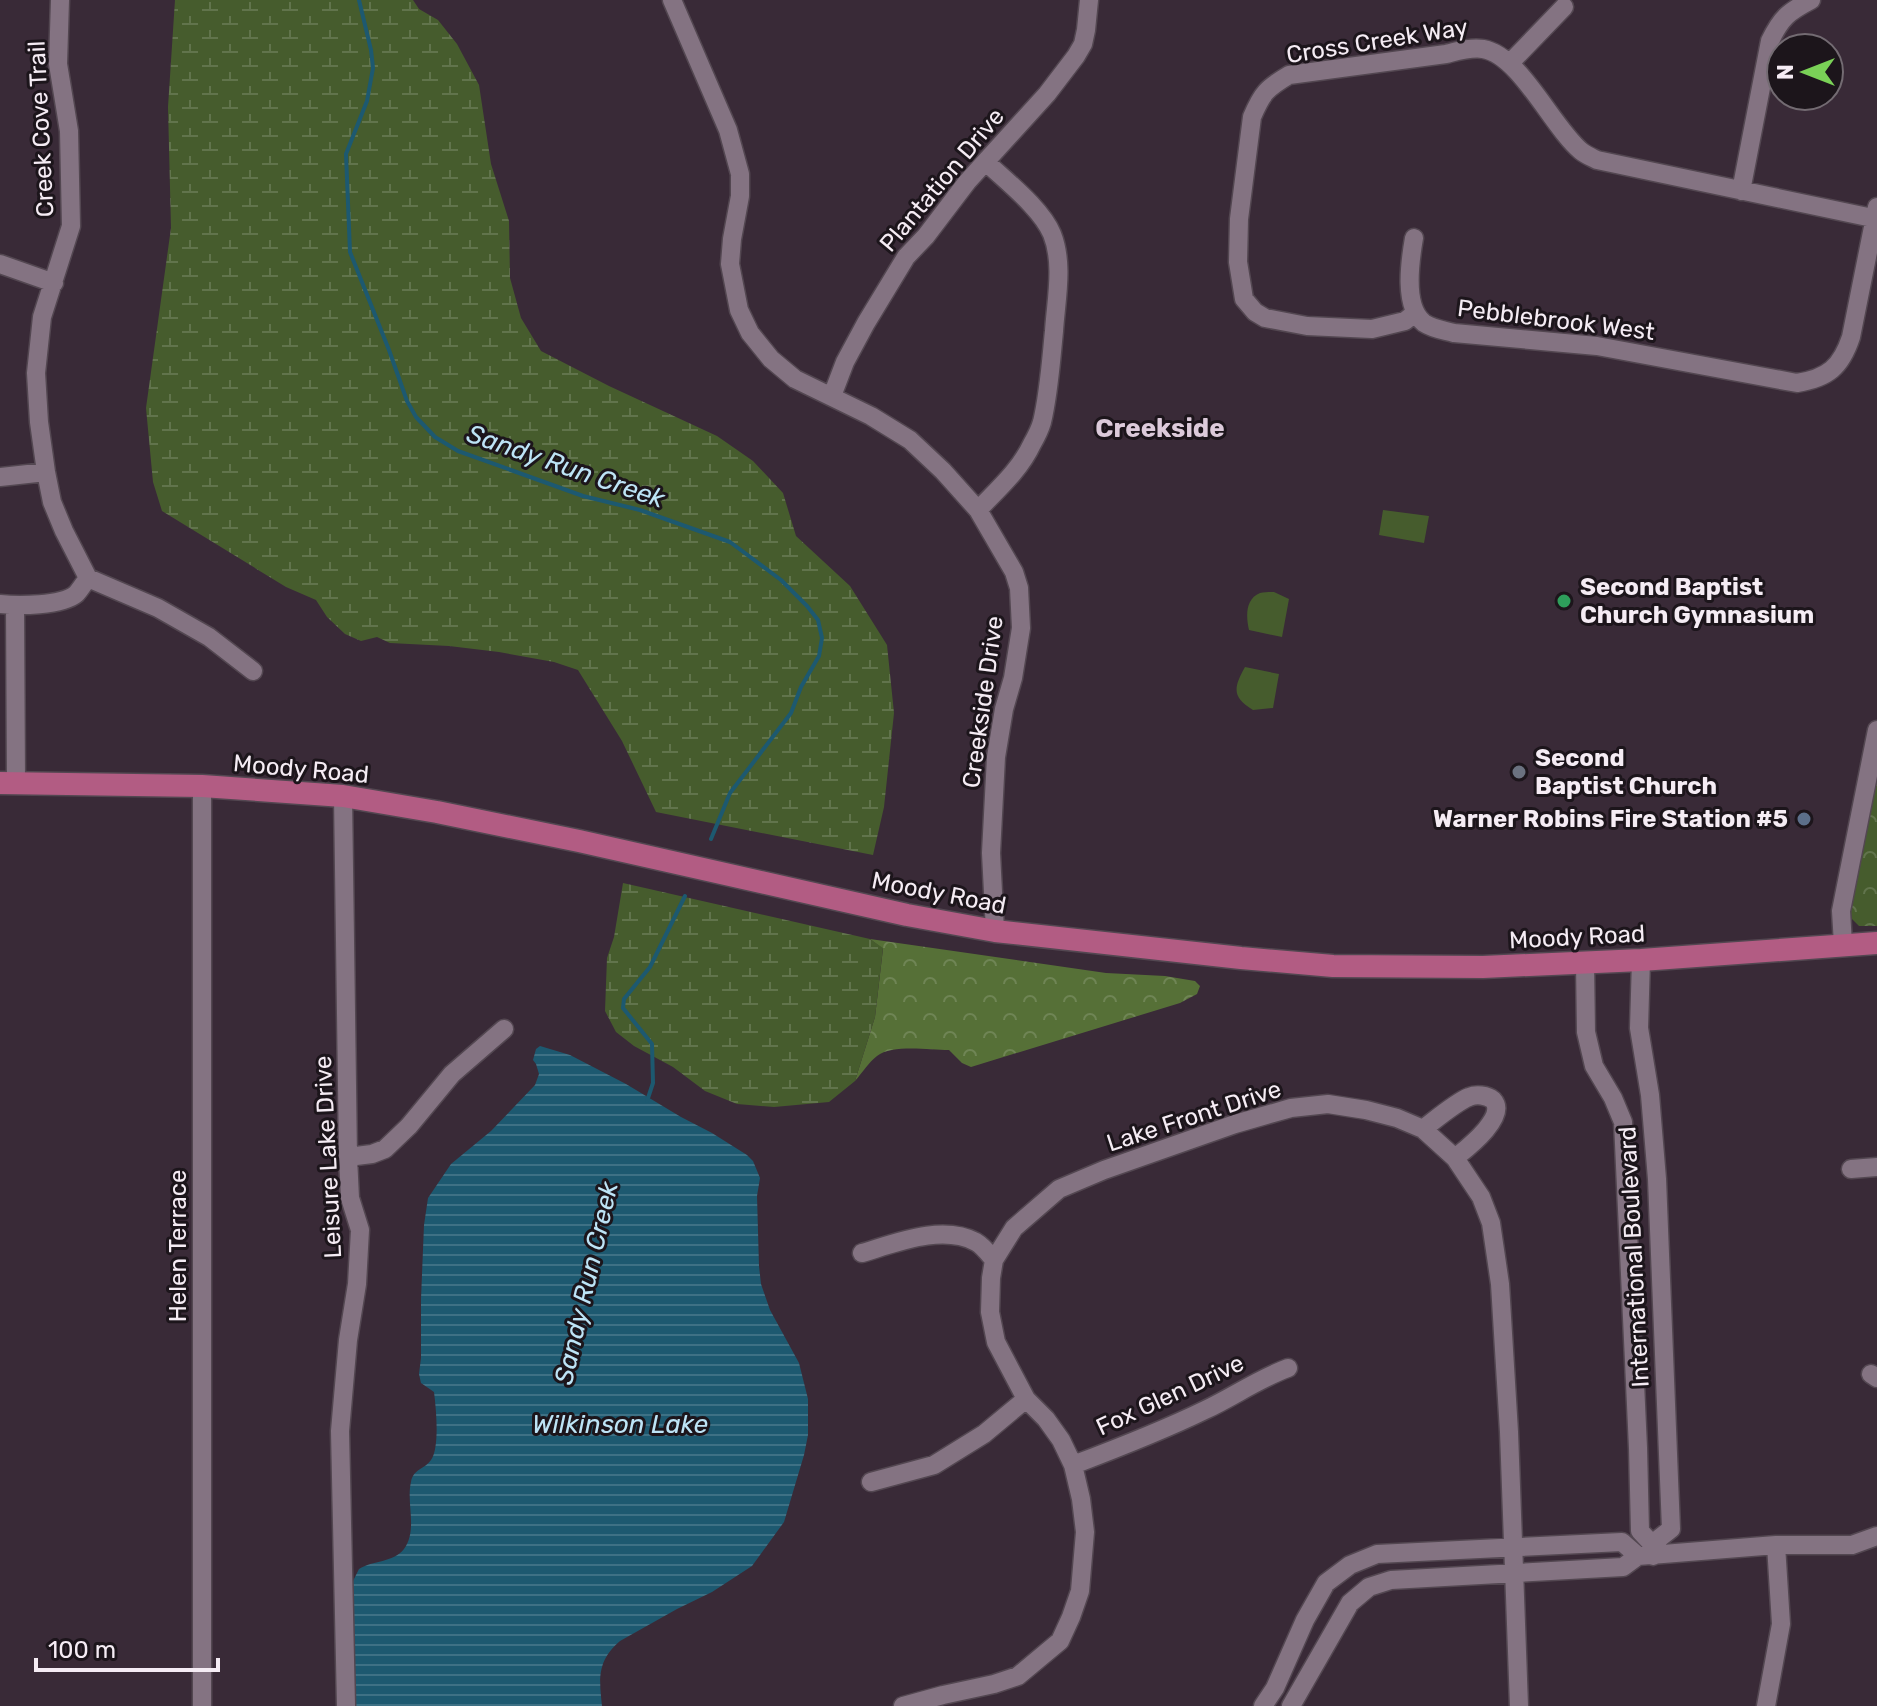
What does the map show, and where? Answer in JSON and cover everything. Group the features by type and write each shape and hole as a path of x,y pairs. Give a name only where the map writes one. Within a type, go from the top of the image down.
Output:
{"main road":[{"name":"Moody Road","path":"8,783 202,786 343,796 565,838 907,915 995,931 1191,954 1333,966 1483,967 1641,960 1877,943"}],"street":[{"name":"Creek Cove Trail","path":"60,0 58,64 69,131 71,226 42,317 36,373 39,422 52,502 88,578"},
{"name":"Plantation Drive","path":"832,396 845,362 906,257 1076,56 1083,44 1089,0"},
{"path":"1741,191 1770,41 1779,22 1811,0"},
{"name":"Creekside Drive","path":"678,2 728,130 740,174 740,196 730,264 739,310 750,333 771,359 795,379 871,416 910,440 978,510 1014,572 1019,588 1021,628 996,757 991,853 995,931"},
{"path":"1564,7 1510,63 1583,154 1615,165 1876,215"},
{"name":"Cross Creek Way","path":"1415,313 1405,321 1372,329 1288,323 1265,318 1244,299 1238,262 1239,219 1252,117 1269,87 1289,75 1468,49 1494,52 1510,63"},
{"path":"978,510 1017,468 1042,424 1059,275 1057,252 1047,225 986,162"},
{"name":"Pebblebrook West","path":"1415,313 1433,328 1454,333 1597,346 1797,383 1814,380 1839,364 1846,353 1876,215"},
{"path":"1414,238 1409,283 1415,313"},
{"path":"0,264 54,283"},
{"path":"0,477 46,472"},
{"path":"8,783 8,605 51,603 75,595 88,578 158,608 209,637 253,671"},
{"path":"1843,944 1841,911 1877,730"},
{"name":"Helen Terrace","path":"202,786 202,1706"},
{"name":"Leisure Lake Drive","path":"343,796 348,1157 350,1198 360,1230 340,1431 346,1706"},
{"name":"International Boulevard","path":"1585,963 1586,1032 1591,1055 1623,1122 1640,1531 1648,1552 1671,1529 1657,1179 1650,1095 1639,1028 1641,960"},
{"path":"348,1157 385,1149 409,1126 452,1074 504,1029"},
{"path":"1423,1129 1468,1097 1486,1096 1492,1099 1496,1106 1495,1117 1476,1141 1455,1158"},
{"name":"Lake Front Drive","path":"903,1706 1018,1676 1060,1641 1080,1591 1085,1532 1073,1465 1061,1440 1026,1399 996,1342 990,1312 994,1260 1014,1228 1059,1189 1104,1170 1235,1124 1291,1108 1328,1104 1397,1118 1423,1129 1455,1158 1481,1197 1491,1223 1500,1284 1509,1432 1519,1706"},
{"path":"1851,1169 1877,1167"},
{"path":"862,1253 936,1235 978,1243 994,1260"},
{"name":"Fox Glen Drive","path":"1073,1465 1145,1438 1288,1368"},
{"path":"871,1482 934,1465 984,1434 1026,1399"},
{"path":"1263,1706 1275,1688 1305,1620 1326,1583 1350,1565 1377,1554 1622,1542 1648,1552 1776,1545 1852,1545 1877,1536"},
{"path":"1766,1706 1781,1624 1776,1545"},
{"path":"1291,1706 1350,1603 1369,1587 1391,1580 1623,1567 1648,1552"}],"green space":[{"path":"175,0 413,0 419,9 438,20 457,44 479,85 491,164 509,221 510,278 521,318 541,351 717,436 753,461 783,493 796,536 850,586 887,645 894,713 884,807 873,855 656,812 622,741 578,670 554,662 499,652 390,643 377,637 361,641 345,634 327,617 316,600 286,587 162,511 153,482 146,408 171,228 168,107"},
{"path":"1383,510 1429,516 1424,543 1379,535"},
{"path":"1274,592 1289,599 1282,637 1249,630 1248,625 1247,614 1252,599 1260,593"},
{"path":"1245,667 1279,674 1273,708 1253,710 1241,701 1237,686"},
{"path":"1877,765 1877,926 1859,926 1852,919 1849,906"},
{"path":"623,883 870,939 883,948 875,1017 855,1081 829,1102 774,1107 737,1104 705,1091 616,1032 605,1011 607,958 614,937"},
{"path":"870,939 1106,973 1165,976 1195,981 1200,986 1197,994 1180,1003 971,1067 949,1050 911,1048 884,1052 874,1058 855,1081 875,1017 883,949"}],"water":[{"name":"Wilkinson Lake","path":"540,1046 570,1055 626,1084 712,1133 753,1161 760,1178 757,1196 761,1284 770,1310 799,1363 808,1399 808,1435 804,1455 784,1522 752,1566 612,1648 601,1670 602,1706 355,1706 352,1583 359,1569 394,1557 404,1549 411,1525 412,1478 431,1460 436,1446 434,1392 421,1383 419,1374 424,1225 428,1198 451,1164 491,1131 535,1085 539,1074 533,1060"}],"waterway":[{"name":"Sandy Run Creek","path":"359,0 373,68 367,101 346,154 350,252 407,401 416,417 435,437 458,451 583,496 640,510 730,542 781,580 818,620 822,638 819,656 801,687 791,713 730,793 711,839"},
{"name":"Sandy Run Creek","path":"647,1101 653,1083 652,1044 623,1008 624,999 650,967 685,896"}],"place":[{"name":"Second Baptist Church Gymnasium","path":"1564,601"},
{"name":"Second Baptist Church","path":"1519,772"},
{"name":"Warner Robins Fire Station #5","path":"1804,819"}],"district":[{"name":"Creekside","path":"1160,428"}]}
